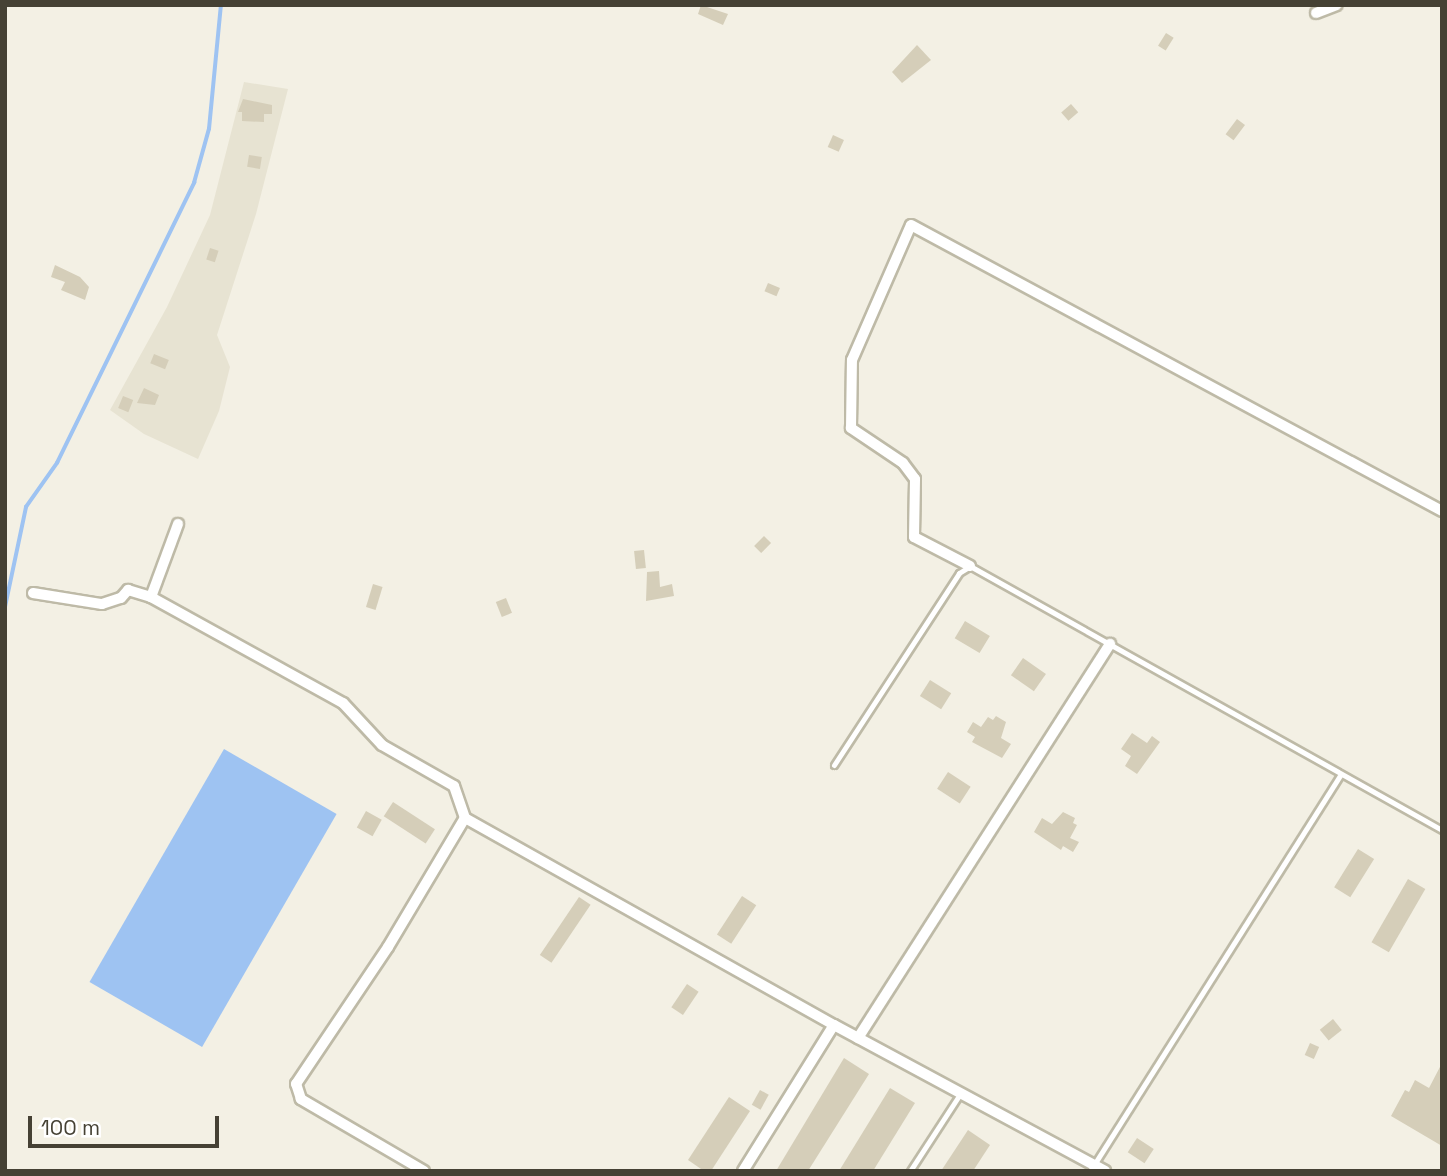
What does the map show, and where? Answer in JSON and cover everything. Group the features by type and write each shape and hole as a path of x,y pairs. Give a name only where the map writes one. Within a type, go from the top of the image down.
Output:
{"street":[{"path":"1316,13 1337,5"},
{"path":"970,566 914,537 915,479 903,463 851,428 852,360 911,225 1442,511"},
{"path":"151,597 176,529"},
{"path":"33,593 102,604 121,598 128,590 151,597 342,703 382,745 454,786 466,818 834,1026 1092,1168 1105,1171"},
{"path":"858,1038 1110,644"},
{"path":"424,1171 301,1099 296,1084 388,947 466,818"},
{"path":"743,1171 834,1026"}],"lane":[{"path":"834,765 959,573 970,566 1340,776 1442,830"},
{"path":"1092,1168 1340,776"},
{"path":"910,1171 960,1094"}],"shaded area":[{"path":"244,82 288,89 256,214 217,335 230,367 219,411 198,459 144,434 110,410 167,307 210,215"}],"water":[{"path":"224,749 337,814 202,1047 90,982"}],"building":[{"path":"701,5 728,14 723,25 698,14"},
{"path":"1166,33 1174,38 1166,50 1158,46"},
{"path":"917,45 931,60 902,83 892,72"},
{"path":"243,99 272,105 272,114 264,114 264,122 242,121 242,112 238,112"},
{"path":"1071,104 1078,112 1068,121 1061,113"},
{"path":"1237,119 1245,125 1234,140 1226,134"},
{"path":"833,135 844,140 839,152 828,147"},
{"path":"249,155 262,157 260,169 247,167"},
{"path":"210,248 219,251 215,262 206,259"},
{"path":"55,265 80,277 89,287 85,300 61,290 65,282 51,277"},
{"path":"768,283 780,288 776,296 764,291"},
{"path":"154,354 169,360 165,369 150,363"},
{"path":"144,388 159,395 155,405 137,403"},
{"path":"123,396 133,400 128,412 118,408"},
{"path":"764,536 771,543 761,553 754,546"},
{"path":"644,550 646,568 636,569 634,551"},
{"path":"659,571 660,587 672,584 674,596 646,601 647,572"},
{"path":"373,584 383,587 376,610 366,607"},
{"path":"506,598 512,613 502,617 496,602"},
{"path":"965,621 990,636 980,653 955,638"},
{"path":"1023,658 1046,674 1034,691 1011,675"},
{"path":"930,680 951,693 941,709 920,696"},
{"path":"996,716 1006,722 1001,738 1011,744 1002,758 972,742 975,737 967,732 973,722 981,727 988,717 993,720"},
{"path":"1132,733 1147,743 1152,736 1160,742 1137,774 1125,766 1131,756 1121,749"},
{"path":"948,772 971,787 960,803 937,789"},
{"path":"393,802 435,829 426,843 384,816"},
{"path":"366,811 382,820 373,836 357,828"},
{"path":"1063,812 1075,818 1073,823 1077,825 1070,838 1079,842 1073,852 1063,846 1061,850 1034,832 1042,818 1052,824"},
{"path":"1358,849 1374,859 1350,897 1334,887"},
{"path":"1408,879 1425,889 1389,952 1372,942"},
{"path":"742,896 756,905 731,944 717,935"},
{"path":"579,897 591,905 551,963 540,955"},
{"path":"687,984 699,992 683,1015 671,1007"},
{"path":"1333,1019 1342,1030 1329,1041 1320,1030"},
{"path":"1310,1043 1319,1047 1314,1059 1305,1055"},
{"path":"844,1058 869,1074 808,1171 776,1171"},
{"path":"1442,1063 1442,1146 1391,1116 1405,1090 1409,1092 1415,1080 1429,1088"},
{"path":"890,1088 915,1103 873,1171 839,1171"},
{"path":"760,1090 769,1095 761,1110 752,1105"},
{"path":"729,1097 750,1111 711,1171 704,1171 688,1160"},
{"path":"968,1130 990,1145 973,1171 941,1171"},
{"path":"1137,1138 1154,1149 1145,1163 1128,1152"}],"waterway":[{"path":"5,607 26,507 57,463 194,183 209,129 221,5"}]}
